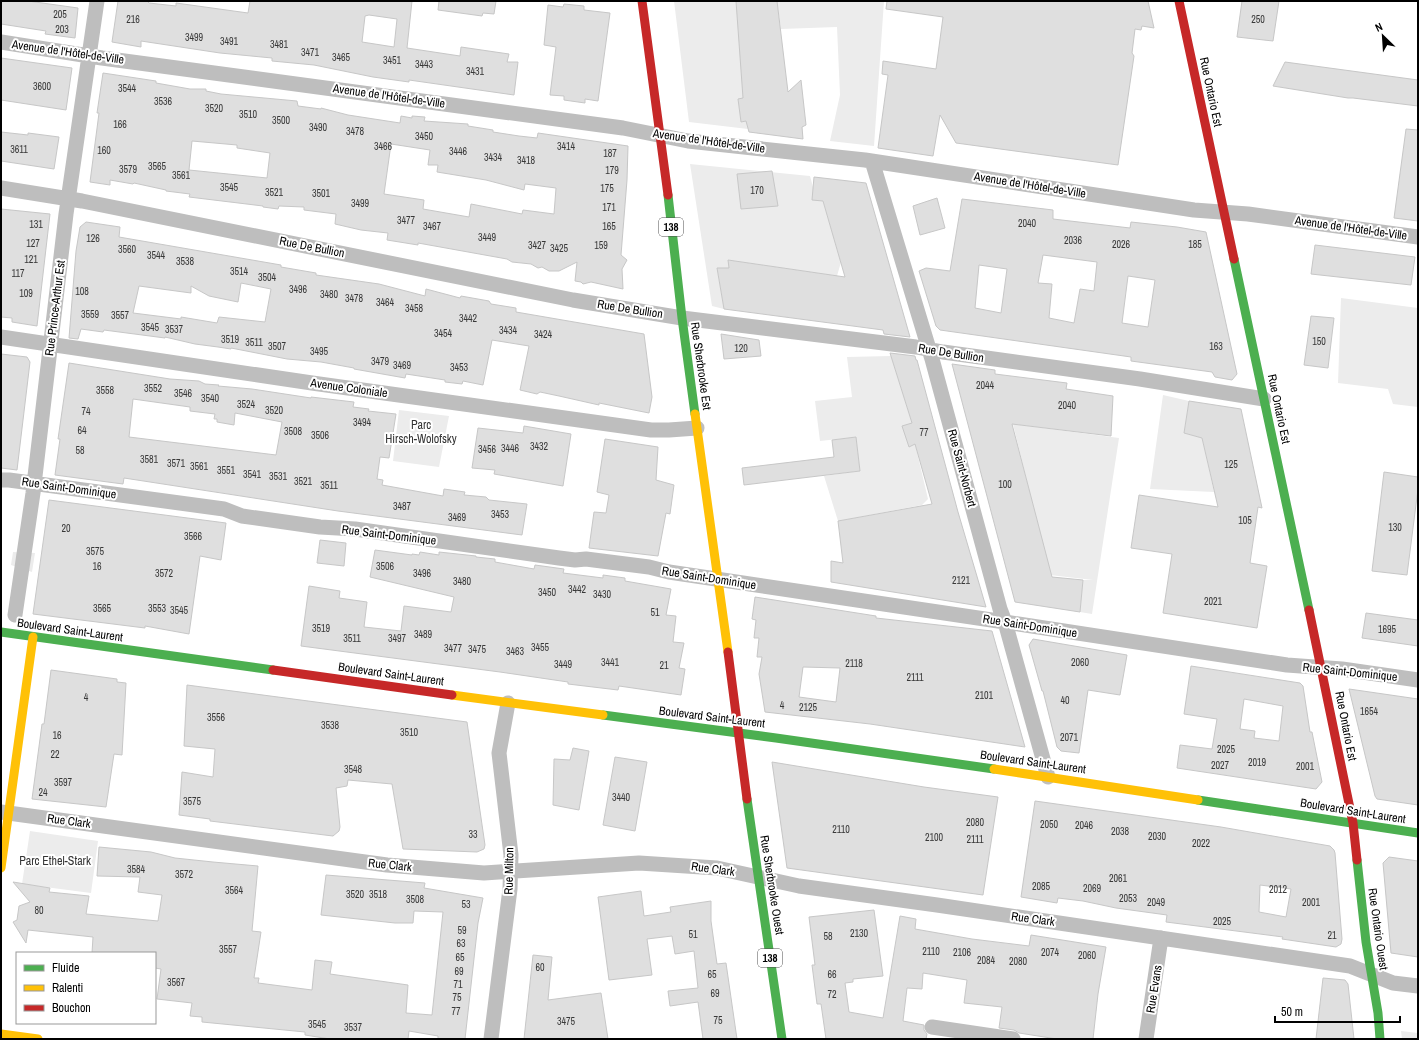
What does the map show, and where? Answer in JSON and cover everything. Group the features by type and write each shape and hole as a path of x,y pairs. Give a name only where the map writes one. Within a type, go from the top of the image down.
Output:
{"main road":[{"name":"Rue Sherbrooke Est","path":"642,1 659,136 663,154 682,318 739,734"},
{"name":"Rue Ontario Est","path":"1179,1 1322,667 1353,823"},
{"name":"Boulevard Saint-Laurent","path":"1,632 508,703 1048,776 1418,833"},
{"path":"1,868 4,812 33,637"},
{"name":"Rue Sherbrooke Ouest","path":"739,734 742,764 782,1039"},
{"name":"Rue Ontario Ouest","path":"1353,823 1366,942 1380,1039"},
{"path":"1,1034 38,1039"}],"street":[{"name":"Rue Prince-Arthur Est","path":"15,615 34,483 69,199 97,1"},
{"name":"Avenue de l'Hôtel-de-Ville","path":"1,42 90,56 608,126 688,141 872,161 1194,210 1248,214 1418,237"},
{"name":"Rue Saint-Norbert","path":"872,161 929,349 1048,776"},
{"name":"Rue De Bullion","path":"1,188 69,199 573,300 682,318 929,349 1140,379 1264,399"},
{"name":"Avenue Coloniale","path":"1,337 312,383 651,430 697,428"},
{"name":"Rue Saint-Dominique","path":"1,480 34,483 224,509 242,516 320,527 355,529 559,558 575,560 586,559 641,566 669,572 1288,665 1322,667 1418,680"},
{"name":"Rue Milton","path":"491,1039 509,896 511,855 499,754 508,703"},
{"name":"Rue Clark","path":"4,812 387,865 484,873 614,864 654,863 717,868 793,885 1350,966 1372,976 1393,983 1418,986"},
{"name":"Rue Evans","path":"1146,1039 1161,938"},
{"path":"932,1027 1013,1039"}],"green space":[{"path":"674,1 736,1 744,98 738,100 741,122 747,121 748,129 689,122"},
{"path":"777,1 884,1 874,146 830,141 840,95 837,27 781,29"},
{"path":"690,164 810,176 813,187 823,201 841,262 837,276 728,260 729,268 717,269 724,309 712,306"},
{"path":"1341,298 1418,308 1418,407 1393,404 1388,389 1338,383"},
{"path":"891,356 912,423 903,427 909,447 915,444 928,499 922,505 838,521 824,476 860,471 856,437 820,441 815,401 852,397 847,357"},
{"path":"1163,395 1189,401 1184,433 1202,438 1214,492 1150,489"},
{"name":"Parc Hirsch-Wolofsky","path":"399,410 449,416 439,467 393,461"},
{"path":"1013,424 1119,438 1092,614 1080,612 1083,580 1093,580 1050,575"},
{"path":"13,552 35,553 32,572 11,565"},
{"name":"Parc Ethel-Stark","path":"30,831 98,841 91,893 22,884"},
{"path":"1401,1031 1418,1033 1418,1039 1402,1039"}],"building":[{"path":"1,1 28,1 78,8 75,38 45,34 46,31 1,24"},
{"path":"118,1 147,1 149,3 176,6 176,3 248,13 250,1 412,1 407,48 460,56 461,47 509,54 507,62 518,62 514,95 409,80 409,82 373,77 314,65 272,61 272,58 220,53 141,41 141,47 112,42","holes":["369,15 397,19 394,47 362,42 365,16"]},
{"path":"439,1 496,1 494,14 483,13 482,16 438,10"},
{"path":"736,1 777,1 788,92 801,80 806,125 802,127 803,139 749,132 746,121 741,122 738,99 743,98"},
{"path":"887,1 1148,1 1154,28 1142,26 1141,30 1135,29 1132,53 1134,56 1118,165 956,143 940,115 933,156 878,148 888,75 882,74 883,61 936,69 943,17 886,9"},
{"path":"1242,1 1279,1 1273,41 1237,37"},
{"path":"564,4 584,6 584,10 610,13 598,101 585,99 585,103 564,100 564,96 550,95 556,47 544,45 548,5 563,7"},
{"path":"1,58 72,68 66,110 1,100"},
{"path":"1285,62 1418,80 1418,106 1348,98 1273,86"},
{"path":"103,73 156,81 156,83 190,89 206,89 206,91 221,94 297,101 298,106 321,108 348,115 400,123 401,116 412,118 412,116 425,117 424,121 468,124 468,126 493,130 493,132 519,136 537,138 538,133 628,146 621,255 627,260 622,269 623,289 591,282 583,284 575,281 577,262 559,271 549,271 542,267 538,268 531,264 512,262 507,259 418,243 418,245 387,240 388,233 361,230 335,224 336,214 304,210 304,207 279,206 278,209 189,197 190,194 166,191 134,183 110,180 110,185 90,182 99,113 97,113","holes":["192,141 237,145 237,148 270,153 267,178 189,170","391,144 430,150 428,165 438,165 437,172 486,180 524,190 525,184 556,188 554,214 523,210 522,214 471,204 469,217 423,209 424,200 384,194"]},
{"path":"1406,129 1418,130 1418,221 1394,218"},
{"path":"1,132 28,135 28,133 59,137 54,169 1,161"},
{"path":"772,171 778,206 741,209 737,174"},
{"path":"814,177 866,183 910,337 884,334 883,330 724,309 717,268 729,268 728,260 845,277 823,201 812,200"},
{"path":"937,198 945,228 920,235 913,206"},
{"path":"962,199 1053,210 1053,219 1130,228 1131,222 1206,232 1237,374 1232,380 1215,377 1212,372 1131,361 1131,357 940,330 936,326 919,271 926,268 950,271","holes":["1043,255 1097,262 1094,291 1080,289 1074,323 1049,318 1052,284 1038,283","979,265 1007,269 1001,313 975,308","1128,276 1155,280 1148,327 1122,323"]},
{"path":"1,209 50,214 37,326 12,322 12,318 1,317"},
{"path":"86,222 120,227 119,237 281,265 281,267 316,273 316,275 379,284 425,296 426,289 460,298 461,296 489,301 491,304 516,308 516,312 644,334 652,397 649,413 599,403 599,405 540,392 537,394 520,390 529,346 492,340 483,385 463,381 462,384 445,382 445,380 406,374 405,378 321,362 287,359 231,348 195,344 165,337 104,330 103,332 81,329 78,339 69,338 76,251 80,227","holes":["241,283 271,289 265,322 219,317 217,323 181,317 181,319 133,313 139,286 191,293 191,286 209,296 238,302"]},
{"path":"1315,245 1415,257 1411,285 1311,274"},
{"path":"1311,316 1334,318 1328,368 1304,365"},
{"path":"721,334 759,340 761,356 724,359"},
{"path":"890,353 915,356 917,360 958,512 986,607 831,582 831,561 843,563 838,521 932,504 915,444 909,447 902,426 912,423"},
{"path":"1,354 27,357 30,362 17,470 1,468"},
{"path":"69,363 170,379 199,381 205,384 219,385 218,386 354,402 353,407 369,409 368,411 396,414 389,458 380,457 377,479 383,480 382,485 443,496 444,489 465,492 464,495 486,497 489,500 527,504 522,535 338,511 124,478 123,484 55,475 60,439 58,439","holes":["133,399 190,407 190,411 215,414 214,419 217,419 217,422 234,425 235,413 282,422 276,455 129,437"]},
{"path":"952,364 995,370 995,374 1067,383 1066,389 1113,396 1111,436 1012,424 1052,577 1083,580 1080,612 1015,602"},
{"path":"1189,401 1241,409 1262,508 1258,507 1250,563 1267,566 1257,628 1163,613 1172,554 1131,548 1139,495 1218,507 1202,438 1184,433"},
{"path":"524,426 571,434 563,486 494,474 495,470 472,468 478,428 523,433"},
{"path":"856,437 860,471 744,485 742,468 834,457 832,440"},
{"path":"605,439 658,447 656,480 674,485 670,514 666,513 658,556 589,548 594,512 606,513 609,495 597,492"},
{"path":"1384,472 1418,477 1418,489 1407,575 1372,571"},
{"path":"49,500 226,523 221,560 200,556 189,634 145,626 145,628 33,614"},
{"path":"320,540 346,543 344,566 317,563"},
{"path":"375,550 412,555 419,555 420,552 439,555 439,552 476,556 495,559 495,562 534,569 535,565 564,569 563,573 603,578 603,575 625,578 625,581 671,589 666,615 676,616 673,642 684,643 679,668 685,669 681,695 619,686 618,690 568,684 568,682 500,672 301,646 309,586 340,591 339,598 367,602 364,627 401,631 404,606 451,612 454,597 370,577"},
{"path":"755,597 876,616 876,618 992,631 1025,747 870,724 765,712 759,674 762,657 757,657 759,638 754,638 756,620 752,619","holes":["803,667 840,668 836,702 799,697"]},
{"path":"1366,613 1418,620 1418,646 1362,638"},
{"path":"1033,639 1127,655 1120,695 1088,690 1079,753 1061,751 1057,747 1043,691 1029,645"},
{"path":"1191,666 1300,683 1303,686 1310,732 1312,732 1322,782 1316,789 1177,768 1180,745 1212,749 1217,719 1184,714","holes":["1244,699 1283,706 1279,741 1254,738 1255,731 1240,729"]},
{"path":"51,670 117,679 117,682 126,683 122,755 114,754 106,807 32,799"},
{"path":"187,685 467,722 485,845 484,849 477,852 403,849 392,784 348,780 347,786 336,788 340,827 339,831 333,836 210,821 210,819 179,815 182,772 213,777 215,749 184,746"},
{"path":"1349,689 1418,699 1418,805 1377,799 1375,796"},
{"path":"573,748 589,751 579,810 553,805 554,759 570,760"},
{"path":"615,757 647,762 635,831 603,825"},
{"path":"772,762 924,787 998,797 983,895 787,868"},
{"path":"1035,801 1221,827 1330,846 1335,853 1342,939 1341,944 1336,947 1282,939 1283,937 1166,922 1167,915 1116,908 1083,901 1058,898 1057,903 1021,897","holes":["1260,885 1291,889 1286,917 1259,912"]},
{"path":"99,847 151,852 175,858 258,866 252,931 261,932 254,978 259,978 258,983 312,990 315,960 332,962 330,974 408,985 406,1013 432,1015 443,912 414,911 413,923 395,923 321,915 326,875 425,883 424,888 483,898 478,923 465,1039 438,1039 438,1036 409,1031 408,1039 330,1039 305,1035 305,1032 202,1022 202,1017 190,1016 192,1003 157,999 161,969 156,968 156,952 92,952 93,937 28,930 26,943 13,922 17,920 19,906 30,902 13,882 50,888 49,892 89,896 86,914 158,921 162,895 138,892 140,877 97,876"},
{"path":"1389,857 1418,861 1418,957 1391,953 1383,863"},
{"path":"641,891 644,916 671,912 670,907 711,901 711,921 717,964 726,963 737,1039 703,1039 698,1002 670,1006 668,991 698,988 694,951 675,954 672,936 647,939 652,975 609,980 598,897"},
{"path":"874,910 883,976 853,979 853,982 845,983 849,1012 883,1018 900,916 916,919 915,929 972,939 1029,946 1031,935 1106,947 1098,994 1093,1039 1057,1039 999,1028 1002,1007 964,1003 967,980 923,973 922,989 907,988 903,1021 924,1025 924,1030 927,1034 926,1039 826,1039 821,1004 817,1004 812,965 815,965 809,917"},
{"path":"533,955 552,957 548,1000 601,993 608,1039 524,1039"},
{"path":"1323,978 1345,980 1348,984 1354,1039 1316,1039"}],"traffic: fast":[{"path":"668,195 695,414"},
{"path":"1234,259 1309,610"},
{"path":"1,632 273,670"},
{"path":"603,715 994,769"},
{"path":"747,799 782,1039"},
{"path":"1198,800 1418,833"},
{"path":"1357,860 1366,942 1378,1013 1380,1039"}],"traffic: slow":[{"path":"695,414 728,652"},
{"path":"1,868 33,637"},
{"path":"452,695 603,715"},
{"path":"994,769 1198,800"},
{"path":"1,1034 38,1039"}],"traffic: jam":[{"path":"642,1 668,195"},
{"path":"1179,1 1234,259"},
{"path":"1309,610 1353,823 1357,860"},
{"path":"728,652 747,799"},
{"path":"273,670 452,695"}]}
